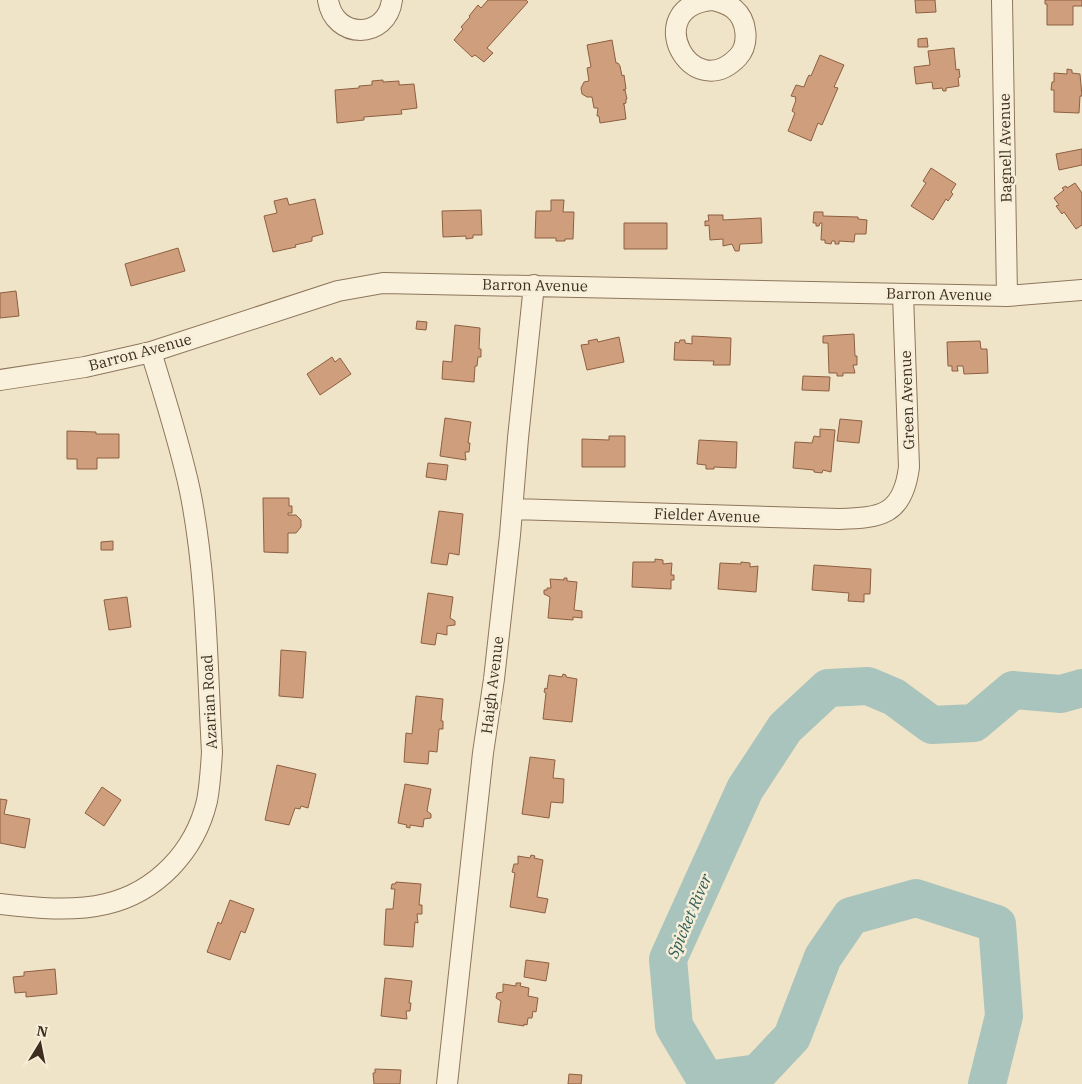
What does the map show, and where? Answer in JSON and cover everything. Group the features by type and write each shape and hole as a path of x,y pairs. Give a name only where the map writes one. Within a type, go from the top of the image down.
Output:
{"street":[{"path":"328,0 336,19 346,27 358,30 371,28 382,22 389,12 392,0"},
{"name":"Bagnell Avenue","path":"1002,0 1007,296"},
{"name":"Barron Avenue","path":"0,380 85,367 151,352 347,289 383,283 1007,296 1082,290"},
{"name":"Haigh Avenue","path":"447,1084 482,763 494,679 513,509 518,438 534,285"},
{"name":"Green Avenue","path":"896,504 907,482 909,468 903,294"},
{"name":"Azarian Road","path":"0,904 32,907 82,907 106,904 130,895 152,883 172,867 188,848 199,825 207,801 212,752 204,593 190,491 151,352"},
{"name":"Fielder Avenue","path":"513,509 869,519 884,514 896,504"}],"building":[{"path":"488,0 526,0 528,2 487,48 493,53 484,62 475,55 472,57 454,40 463,29 461,27 478,5 481,8"},
{"path":"915,0 935,0 936,12 916,13"},
{"path":"1045,0 1082,0 1082,6 1073,6 1073,25 1047,25 1047,4 1045,4"},
{"path":"927,38 928,47 918,47 918,39"},
{"path":"612,40 616,63 620,66 622,76 624,75 626,89 623,90 625,90 627,99 626,103 623,104 626,119 600,123 599,116 597,116 598,108 594,108 592,97 582,94 581,88 584,82 589,81 587,68 591,67 587,45"},
{"path":"954,48 956,70 959,69 959,86 946,88 946,91 943,91 942,88 933,89 932,82 916,84 914,67 930,65 928,51"},
{"path":"820,55 844,65 834,87 838,88 822,125 818,123 811,141 788,131 795,113 792,111 796,97 791,96 796,85 804,87"},
{"path":"1067,69 1072,70 1072,73 1080,74 1082,96 1080,96 1079,113 1054,112 1054,90 1051,90 1052,82 1054,82 1054,73 1067,74"},
{"path":"383,80 383,82 399,81 399,85 414,84 417,108 401,110 402,114 364,117 364,120 337,123 335,90 359,88 359,86 372,85 372,81"},
{"path":"1082,149 1082,165 1059,170 1056,154"},
{"path":"931,168 956,184 951,192 953,194 948,201 946,199 933,220 911,206 926,183 923,181"},
{"path":"1075,183 1082,193 1082,225 1076,229 1064,212 1062,214 1056,206 1059,205 1054,198 1064,190 1062,188 1066,186 1067,188"},
{"path":"287,198 289,205 315,199 323,234 312,237 312,241 295,245 296,247 273,252 264,216 277,213 274,201"},
{"path":"551,200 564,200 563,212 574,212 573,239 556,241 556,238 535,238 536,211 551,211"},
{"path":"481,210 482,235 473,235 473,238 466,239 466,236 443,237 442,211"},
{"path":"814,212 823,212 823,216 858,217 858,219 867,220 866,234 855,234 854,242 839,241 839,244 835,244 835,241 832,241 831,244 825,243 825,240 821,240 822,223 816,226 816,223 813,223"},
{"path":"708,215 723,215 723,220 761,218 762,243 740,244 739,251 735,251 732,244 723,246 723,239 710,240 709,225 705,226 705,221 709,221"},
{"path":"624,223 667,223 667,249 624,249"},
{"path":"178,248 185,271 131,286 125,264"},
{"path":"16,291 19,316 0,318 0,293"},
{"path":"417,321 427,322 426,330 416,329"},
{"path":"455,325 480,328 479,349 481,349 481,357 478,357 477,366 475,366 474,382 442,379 443,361 452,362"},
{"path":"854,334 855,356 857,356 857,365 853,365 855,373 843,373 843,376 837,376 837,373 829,373 828,343 823,343 823,336"},
{"path":"692,336 731,338 730,365 713,365 714,361 674,360 675,342 679,343 680,340 685,340 685,343 692,344"},
{"path":"619,337 624,362 587,370 581,345 589,344 588,341 597,339 598,342"},
{"path":"980,341 981,349 987,349 988,373 964,374 963,366 957,366 958,371 952,371 952,366 948,366 947,342"},
{"path":"332,357 335,362 340,358 351,374 320,395 307,374"},
{"path":"803,376 830,377 829,391 802,390"},
{"path":"445,418 471,422 468,443 470,443 469,452 465,452 466,460 440,456"},
{"path":"840,419 862,421 859,443 837,441"},
{"path":"820,429 835,430 831,472 823,470 822,473 814,472 814,470 793,468 795,442 812,443 814,436 820,437"},
{"path":"67,431 119,434 119,458 97,458 97,469 77,469 77,459 67,459"},
{"path":"609,436 625,436 625,467 582,467 582,439 609,440"},
{"path":"699,440 737,442 736,468 714,467 714,469 706,469 706,465 697,464"},
{"path":"428,463 448,465 446,480 426,477"},
{"path":"263,498 289,498 289,506 292,506 292,513 288,513 288,515 296,515 301,520 301,527 296,533 288,533 288,553 264,552"},
{"path":"439,511 463,514 459,555 449,553 447,565 431,563"},
{"path":"113,541 113,550 101,550 101,542"},
{"path":"655,559 663,560 663,564 672,563 671,575 674,575 674,580 671,580 671,589 632,587 633,562 655,562"},
{"path":"741,562 750,563 750,567 758,566 756,592 718,589 720,563 741,564"},
{"path":"814,565 871,569 870,594 864,594 864,602 848,601 849,593 812,590"},
{"path":"564,578 567,578 567,581 577,582 574,610 582,611 582,618 573,617 573,620 548,618 550,597 544,594 544,590 551,588 550,579 564,580"},
{"path":"428,593 453,597 450,618 455,621 455,625 447,626 447,635 437,633 435,645 421,643"},
{"path":"127,597 131,627 109,630 104,600"},
{"path":"281,650 306,652 303,698 279,696"},
{"path":"563,674 566,677 577,679 572,722 543,719 546,693 544,692 545,688 547,689 549,675 562,677"},
{"path":"416,696 443,699 441,721 443,721 443,729 439,729 437,752 429,751 428,764 404,762 406,733 412,734"},
{"path":"530,757 555,760 553,778 564,779 563,803 551,802 549,818 522,814"},
{"path":"277,765 316,774 308,808 301,806 300,809 295,808 289,825 265,820"},
{"path":"405,784 431,789 427,811 431,814 431,818 424,819 423,827 410,825 410,828 406,827 407,825 398,823"},
{"path":"102,787 121,800 104,826 85,813"},
{"path":"0,799 7,800 4,814 30,819 25,848 0,843"},
{"path":"531,855 535,856 534,858 543,860 537,897 548,899 545,913 510,907 515,873 512,872 514,864 518,864 518,856 530,858"},
{"path":"396,882 421,884 419,905 422,905 422,914 417,914 418,923 415,922 413,947 384,945 386,909 393,909 395,889 391,889 392,884"},
{"path":"230,900 254,909 245,933 241,931 230,960 207,952 218,922 221,924"},
{"path":"526,960 549,963 546,981 524,977"},
{"path":"55,969 57,994 26,997 26,992 15,993 13,977 24,976 24,972"},
{"path":"385,978 412,981 409,1003 411,1003 410,1011 406,1011 407,1019 381,1016"},
{"path":"516,983 521,983 520,986 529,988 528,996 538,998 536,1012 533,1011 532,1018 528,1018 527,1025 524,1024 524,1026 498,1022 501,1001 496,998 497,993 503,992 503,984 516,986"},
{"path":"375,1069 401,1070 400,1084 374,1084 373,1073 375,1073"},
{"path":"569,1074 582,1075 581,1084 568,1084"}],"waterway":[{"name":"Spicket River","path":"987,1084 1004,1016 997,924 916,898 851,916 823,957 792,1037 758,1073 706,1080 674,1026 668,959 745,789 785,728 828,688 868,686 894,697 932,725 974,723 1013,690 1061,694 1082,688"}]}
